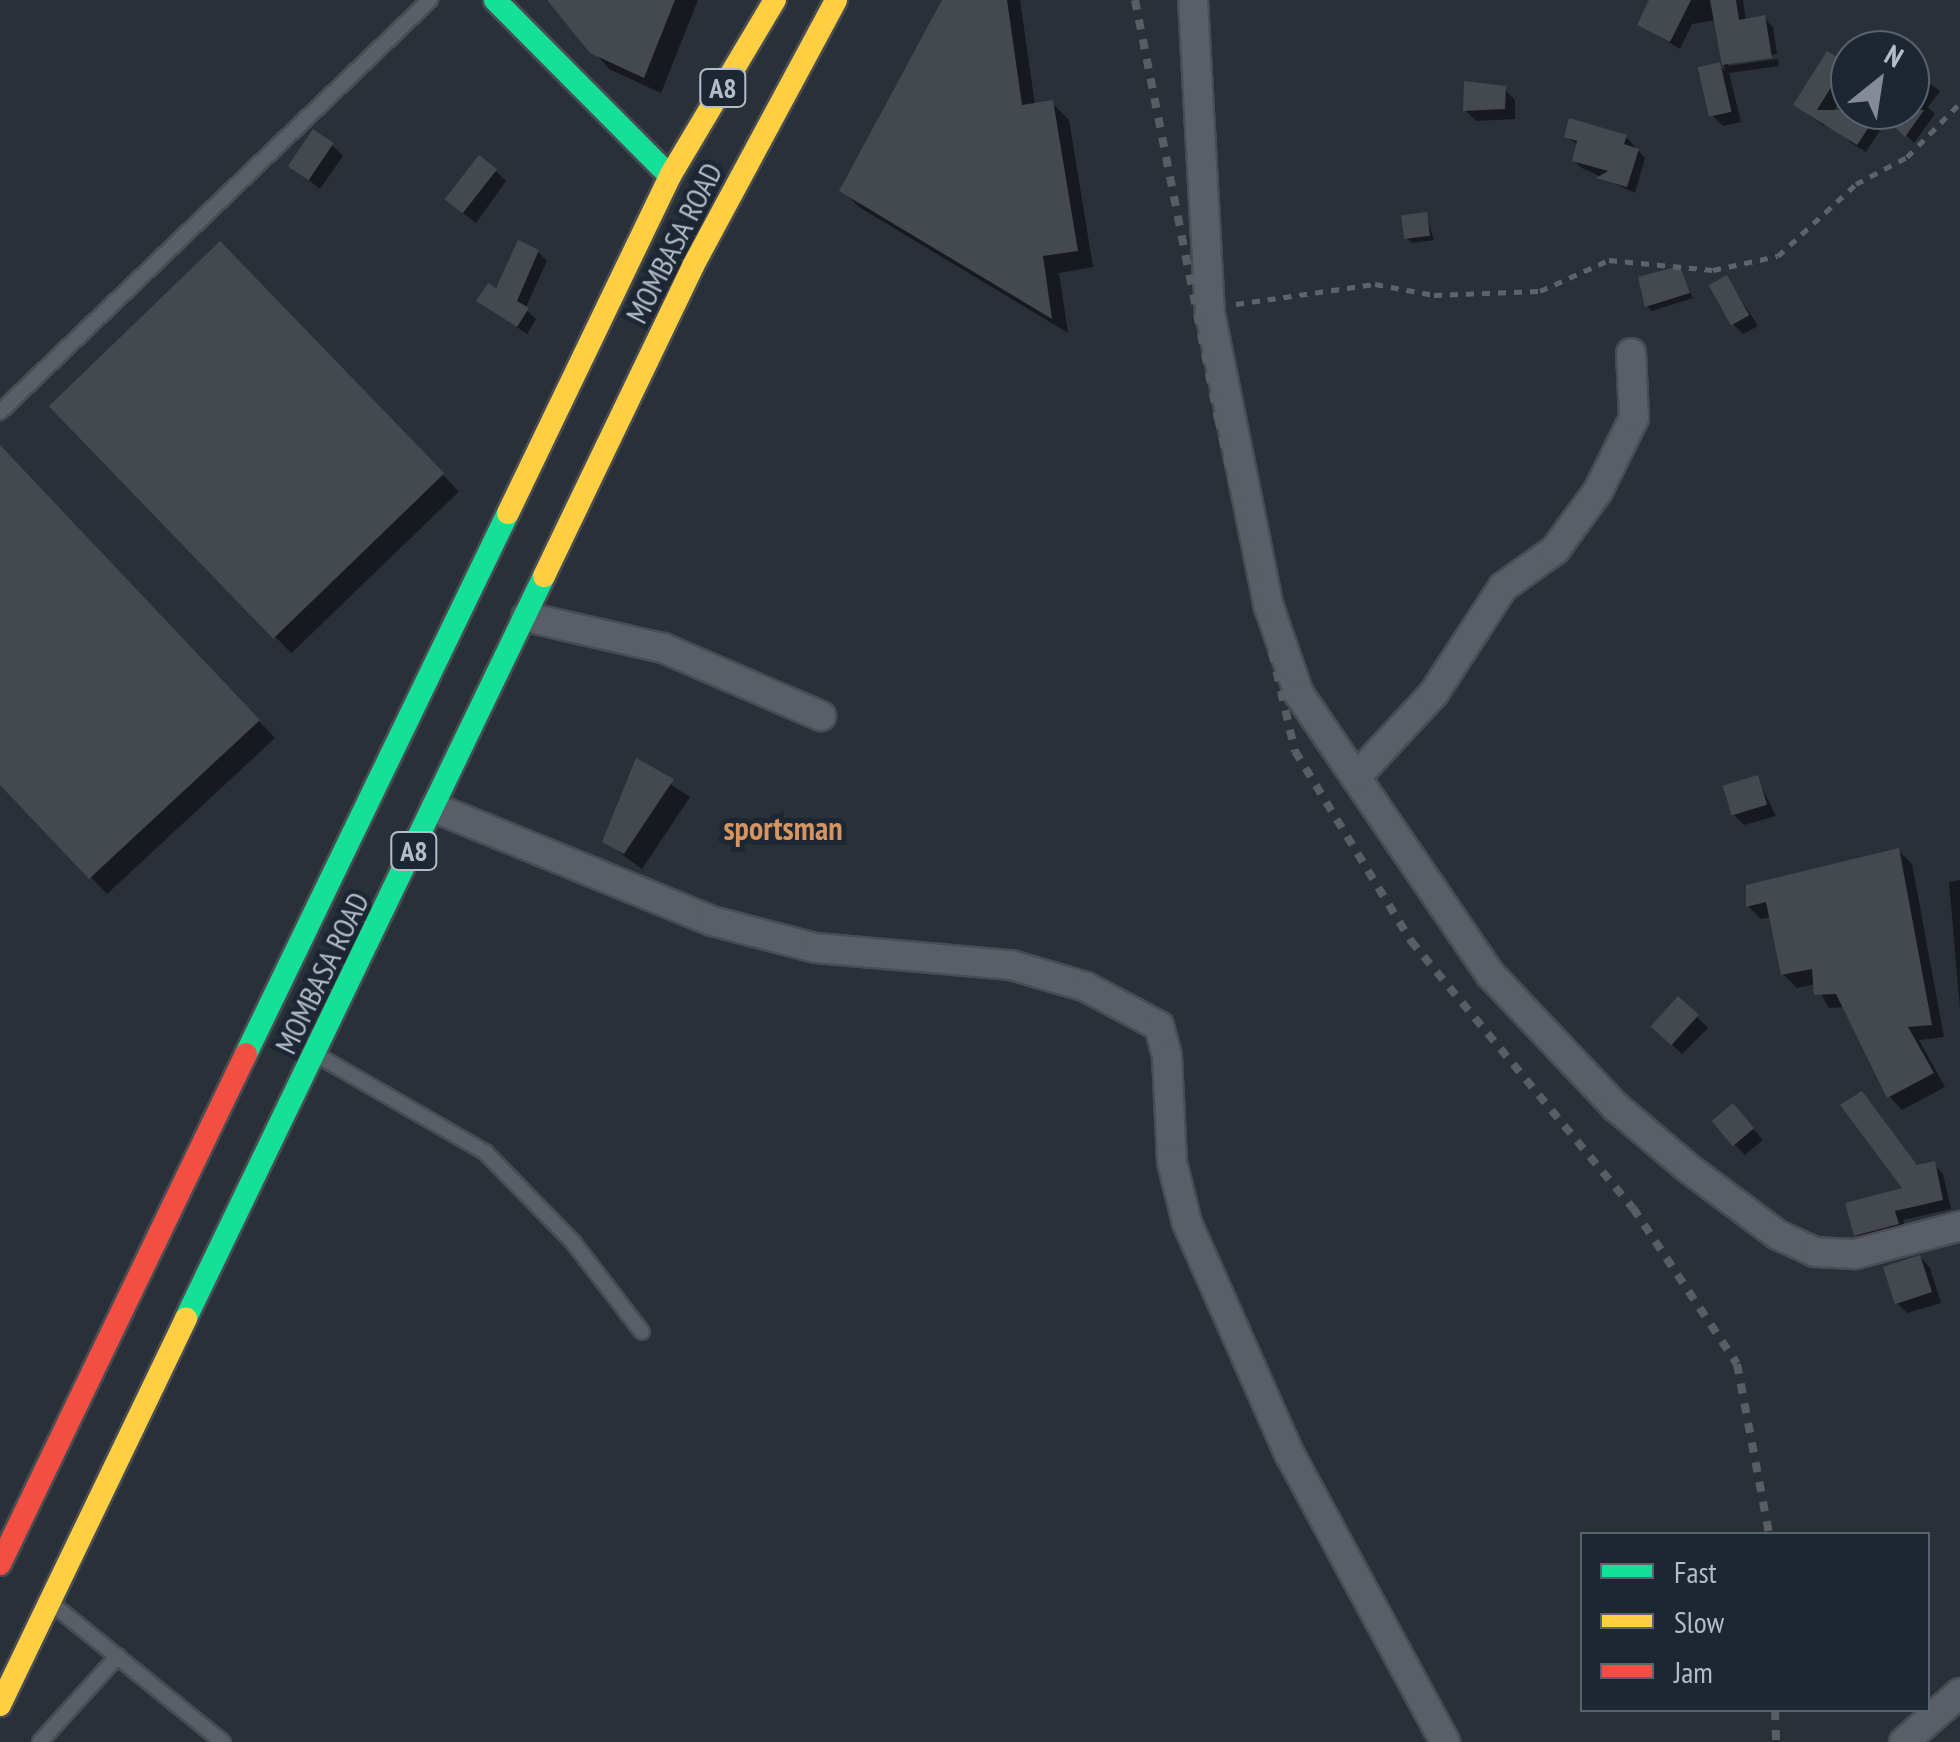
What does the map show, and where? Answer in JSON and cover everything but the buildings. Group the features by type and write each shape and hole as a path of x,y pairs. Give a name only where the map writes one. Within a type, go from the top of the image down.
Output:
{"main road":[{"path":"495,0 670,176"},
{"name":"MOMBASA ROAD","path":"0,1564 670,176 775,0"},
{"name":"MOMBASA ROAD","path":"0,1705 693,266 836,0"}],"street":[{"path":"1193,0 1210,313 1249,522 1285,663 1306,704 1523,1014 1688,1168 1778,1235 1815,1252 1865,1252 1960,1226"},
{"path":"1358,776 1440,685 1502,586 1555,550 1598,491 1634,418 1631,353"},
{"path":"526,618 663,648 822,716"},
{"path":"435,808 712,922 816,948 1011,965 1086,987 1159,1026 1168,1056 1172,1162 1187,1224 1290,1455 1445,1742"},
{"path":"1904,1742 1960,1693"}],"lane":[{"path":"0,412 430,0"},
{"path":"316,1055 484,1152 572,1242 642,1332"},
{"path":"48,1601 223,1742"},
{"path":"40,1742 118,1656"}],"path":[{"path":"1210,313 1249,300 1375,284 1434,295 1540,290 1609,260 1713,270 1778,256 1856,184 1906,157 1960,103"}],"railway":[{"path":"1135,0 1218,418 1295,751 1411,941 1633,1208 1737,1364 1769,1532"},
{"path":"1775,1712 1776,1742"}],"traffic: fast":[{"path":"495,0 670,176"},
{"path":"246,1054 508,513"},
{"path":"186,1318 544,576"}],"traffic: slow":[{"path":"508,513 670,176 775,0"},
{"path":"544,576 693,266 836,0"},
{"path":"0,1705 186,1318"}],"traffic: jam":[{"path":"0,1564 246,1054"}],"district":[{"name":"sportsman","path":"783,828"}]}
